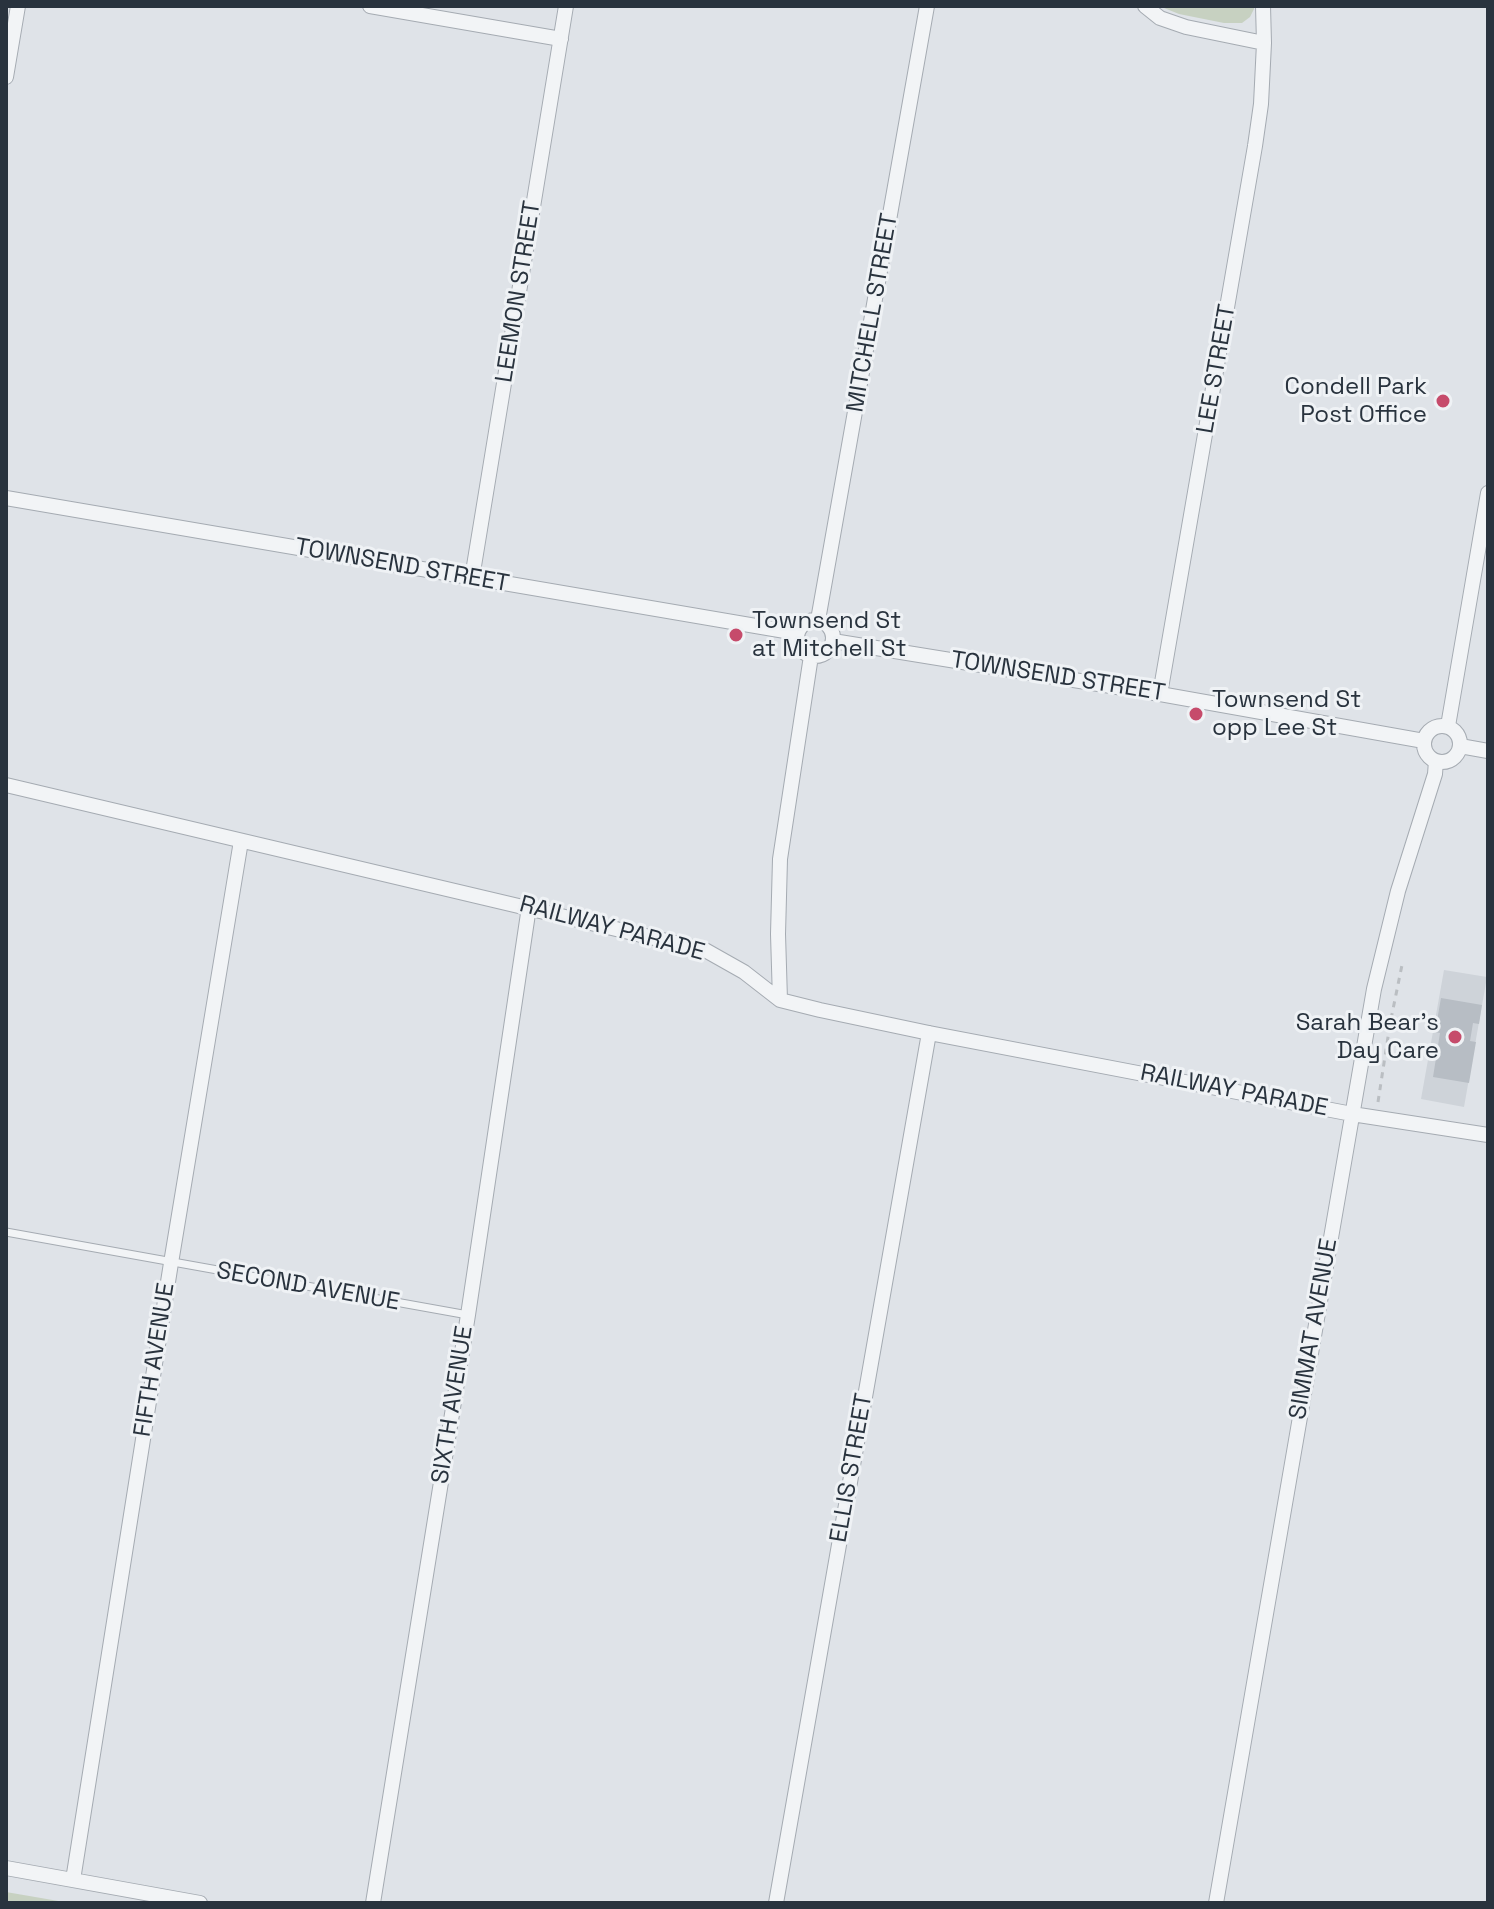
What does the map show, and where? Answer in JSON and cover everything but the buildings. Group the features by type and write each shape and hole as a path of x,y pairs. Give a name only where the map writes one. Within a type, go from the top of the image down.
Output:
{"street":[{"path":"6,77 18,6"},
{"path":"370,6 561,39"},
{"name":"LEEMON STREET","path":"472,578 566,6"},
{"name":"MITCHELL STREET","path":"818,620 927,6"},
{"path":"1145,6 1160,18 1186,27 1264,43"},
{"name":"LEE STREET","path":"1160,694 1255,146 1261,104 1263,6"},
{"path":"1448,726 1488,493"},
{"name":"TOWNSEND STREET","path":"6,498 785,631 797,636"},
{"path":"818,620 828,625 833,641 823,655 811,656 799,647 797,636 802,626 818,620"},
{"name":"TOWNSEND STREET","path":"833,641 1424,741"},
{"path":"780,1000 780,859 811,656"},
{"path":"1448,726 1460,738 1459,752 1446,762 1436,761 1426,752 1424,741 1428,731 1448,726"},
{"path":"1460,746 1488,751"},
{"name":"SIMMAT AVENUE","path":"1216,1903 1374,989 1398,891 1435,774 1436,761"},
{"name":"RAILWAY PARADE","path":"6,785 705,950 744,972 780,1000 929,1033 1352,1114 1488,1135"},
{"name":"FIFTH AVENUE","path":"73,1880 241,841"},
{"name":"SIXTH AVENUE","path":"373,1903 468,1315 529,907"},
{"name":"ELLIS STREET","path":"776,1903 929,1033"},
{"path":"6,1868 200,1903"}],"lane":[{"name":"SECOND AVENUE","path":"6,1232 468,1315"}],"path":[{"path":"1378,1102 1402,965"}],"shaded area":[{"path":"1444,970 1487,977 1464,1107 1421,1099"}],"green space":[{"path":"1159,6 1254,6 1254,9 1242,23 1224,23 1179,14"},
{"path":"6,1892 70,1903 6,1903"}],"place":[{"name":"Condell Park Post Office","path":"1443,401"},
{"name":"Townsend St at Mitchell St","path":"736,635"},
{"name":"Townsend St opp Lee St","path":"1196,714"},
{"name":"Sarah Bear's Day Care","path":"1455,1037"}]}
